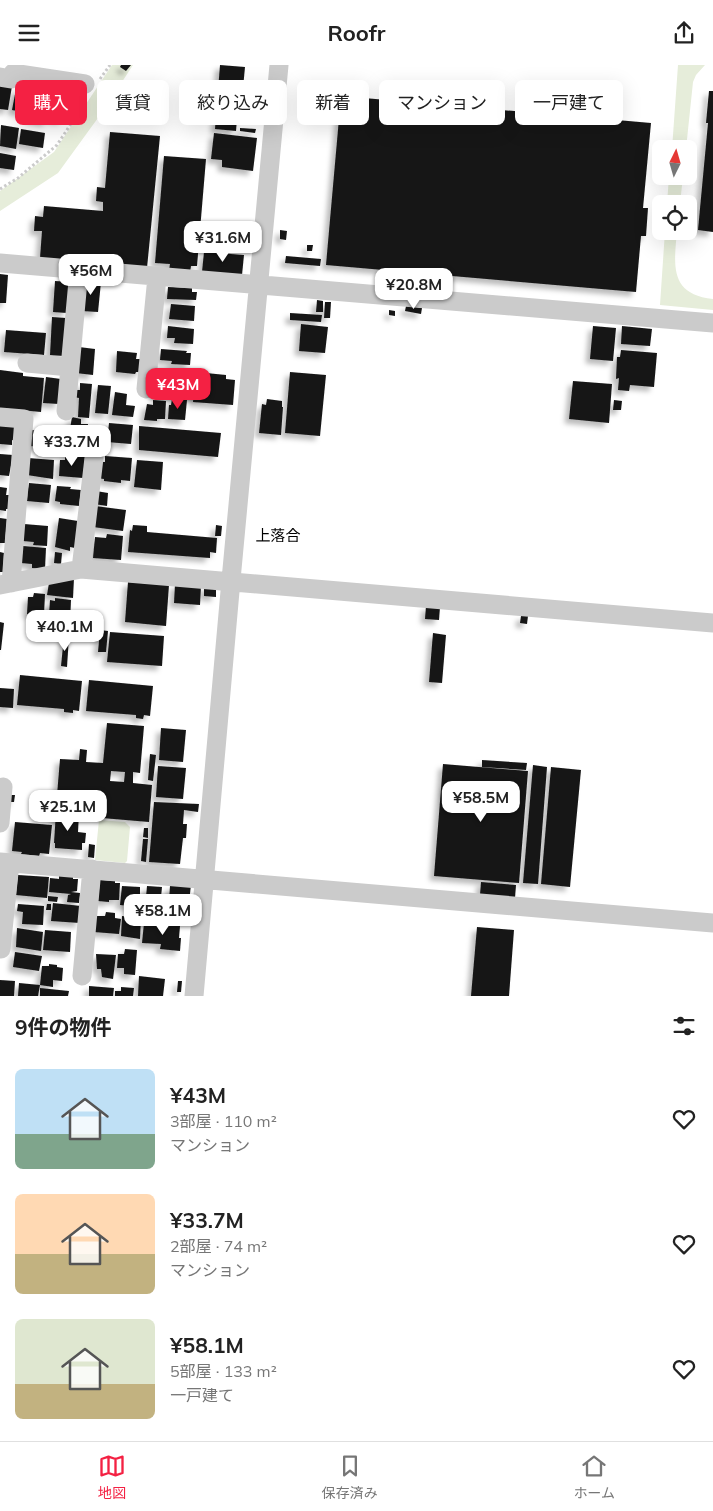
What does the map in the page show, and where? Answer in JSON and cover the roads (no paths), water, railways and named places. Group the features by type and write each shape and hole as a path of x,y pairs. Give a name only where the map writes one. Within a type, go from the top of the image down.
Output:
{"street":[{"path":"194,996 279,65"},
{"path":"0,77 10,79 13,73 66,73 91,87"},
{"path":"0,263 713,323"},
{"path":"66,411 79,270"},
{"path":"146,389 157,277"},
{"path":"27,363 70,367"},
{"path":"0,417 24,419 6,584 81,569 231,580 713,623"},
{"path":"81,569 94,458"},
{"path":"0,823 3,787"},
{"path":"1,949 5,863 713,923"},
{"path":"79,965 92,869"}],"district":[{"name":"上落合","path":"278,535"}]}
